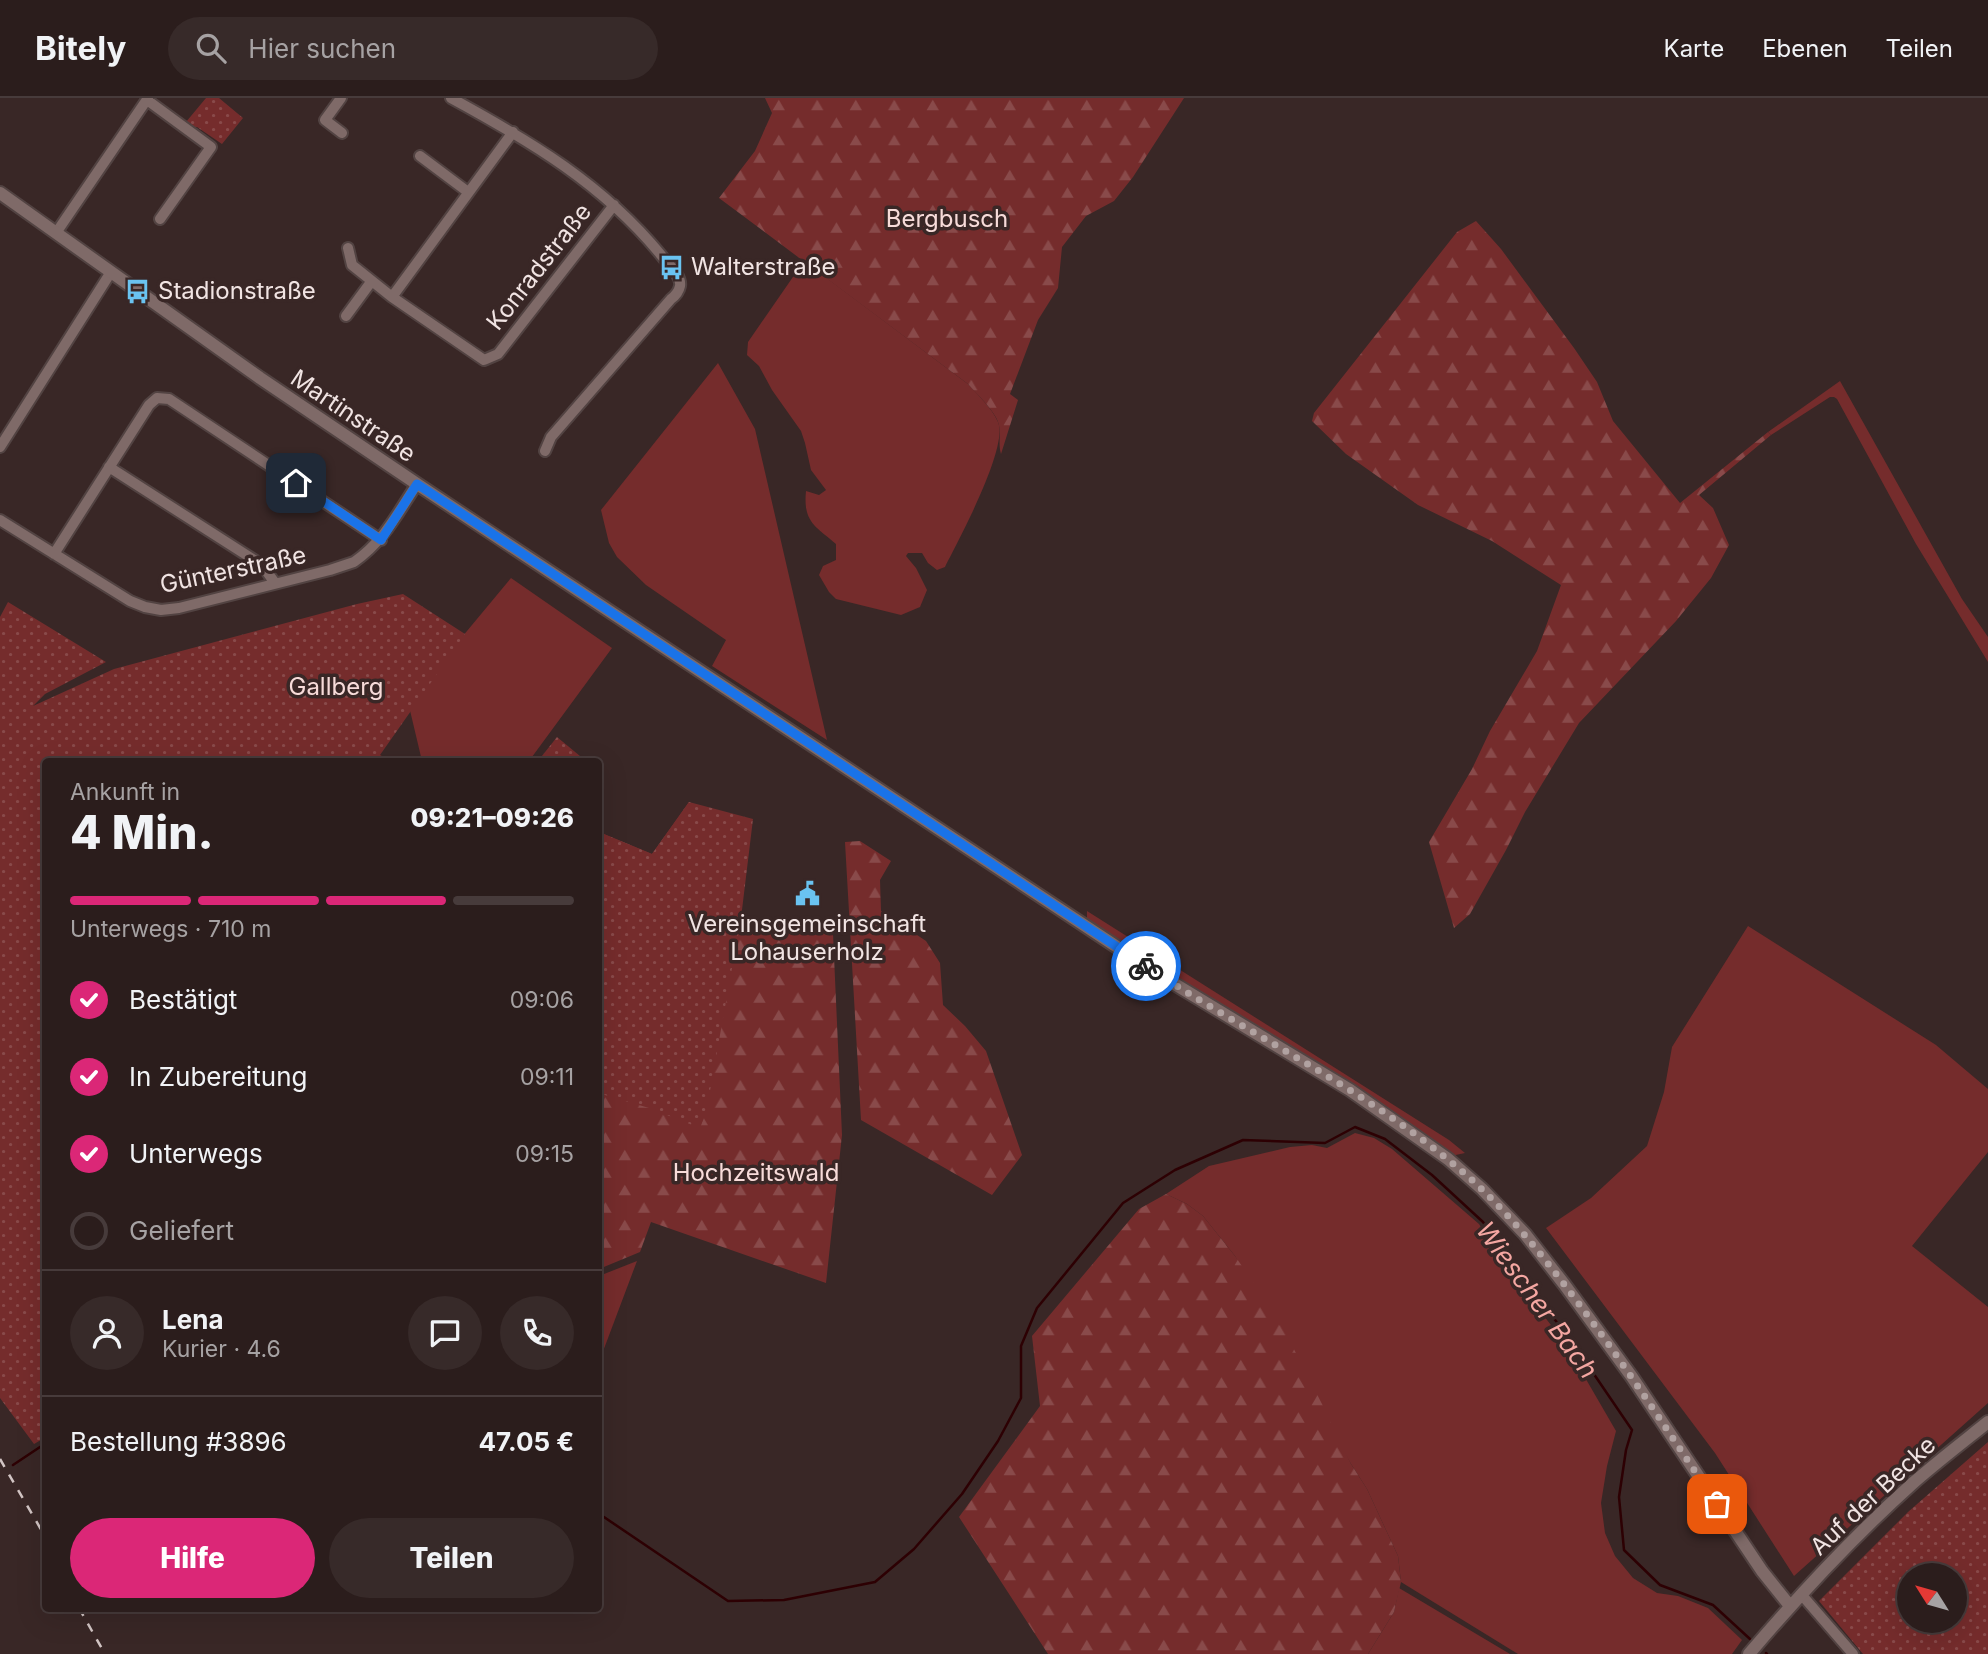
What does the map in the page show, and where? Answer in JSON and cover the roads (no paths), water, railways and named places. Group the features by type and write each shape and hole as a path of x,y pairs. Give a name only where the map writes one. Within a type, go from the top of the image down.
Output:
{"street":[{"path":"325,120 341,98"},
{"path":"452,98 556,159 614,205 637,227 678,278 680,287 551,437 545,452"},
{"path":"56,233 147,99 211,146 160,219"},
{"path":"314,113 342,133"},
{"path":"391,297 513,132"},
{"path":"420,156 468,192"},
{"name":"Martinstraße","path":"0,193 260,378 417,484 1158,974 1350,1090 1448,1159 1482,1189 1525,1234 1564,1284 1632,1377 1762,1571 1790,1606"},
{"name":"Konradstraße","path":"348,248 352,265 372,282 484,360 498,354 614,205"},
{"path":"0,447 111,272"},
{"path":"346,316 372,282"},
{"path":"54,554 149,405 157,398 169,399 381,540"},
{"path":"109,467 262,565 275,583"},
{"name":"Günterstraße","path":"0,520 130,601 161,610 179,608 354,562 381,540 417,484"},
{"name":"Auf der Becke","path":"1749,1654 1801,1594 1886,1508 1988,1422"},
{"path":"1801,1594 1853,1654"}],"waterway":[{"name":"Wiescher Bach","path":"602,1516 728,1601 784,1600 875,1582 914,1549 962,1494 998,1441 1021,1398 1021,1346 1037,1308 1123,1203 1175,1170 1243,1140 1325,1143 1355,1127 1385,1139 1432,1175 1483,1222 1516,1270 1570,1339 1632,1430 1619,1497 1624,1550 1660,1585 1713,1605 1750,1639"},
{"name":"Wiescher Bach","path":"13,1465 42,1446"}],"railway":[{"path":"0,1459 42,1531"},
{"path":"81,1612 105,1654"}],"place":[{"name":"Walterstraße","path":"671,267"},
{"name":"Stadionstraße","path":"138,291"},
{"name":"Vereinsgemeinschaft Lohauserholz","path":"807,893"}],"park label":[{"name":"Bergbusch","path":"947,219"},
{"name":"Gallberg","path":"336,687"},
{"name":"Hochzeitswald","path":"756,1173"}]}
